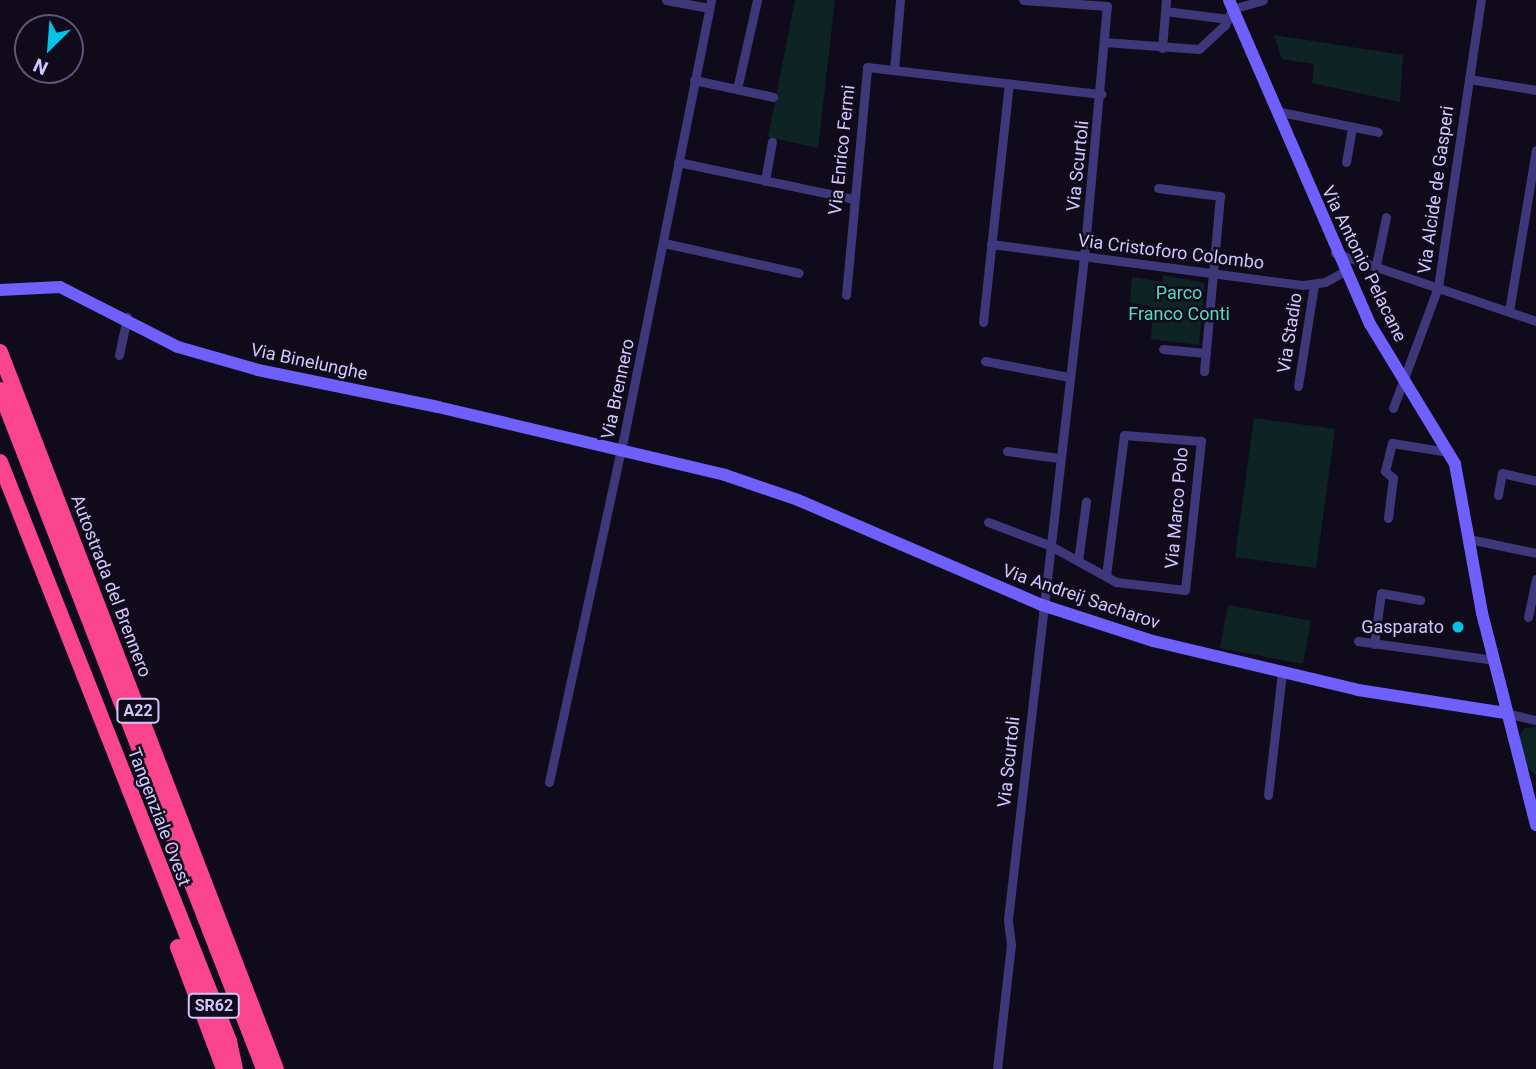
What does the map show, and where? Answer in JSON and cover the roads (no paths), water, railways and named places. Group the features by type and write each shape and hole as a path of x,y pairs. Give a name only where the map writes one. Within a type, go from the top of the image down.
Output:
{"highway":[{"name":"Autostrada del Brennero","path":"0,352 276,1069"},
{"name":"Autostrada del Brennero","path":"0,390 264,1069"},
{"name":"Tangenziale Ovest","path":"0,461 229,1041 237,1069"},
{"name":"Tangenziale Ovest","path":"0,488 224,1069"}],"street":[{"path":"666,0 710,4"},
{"path":"737,89 757,0"},
{"path":"894,70 900,0"},
{"name":"Via Scurtoli","path":"997,1069 1011,945 1007,919 1084,257 1107,6 1023,0"},
{"path":"1162,48 1166,0"},
{"path":"1165,11 1229,9 1263,0"},
{"name":"Via Alcide de Gasperi","path":"1394,408 1438,286 1481,0"},
{"name":"Via Brennero","path":"549,782 622,450 710,4"},
{"path":"1104,42 1199,49 1229,9"},
{"name":"Via Antonio Pelacane","path":"1229,9 1276,111 1335,253 1403,380 1450,452 1505,713 1536,825"},
{"name":"Via Enrico Fermi","path":"846,295 867,67 1101,94"},
{"path":"1469,79 1536,90"},
{"path":"694,80 773,97"},
{"path":"983,322 1009,83"},
{"path":"1276,111 1378,132"},
{"path":"1346,162 1352,127"},
{"path":"765,181 772,142"},
{"path":"1508,311 1536,150"},
{"path":"678,162 853,199"},
{"path":"1158,188 1220,196 1204,371"},
{"path":"1376,265 1386,216"},
{"path":"664,243 799,273"},
{"name":"Via Cristoforo Colombo","path":"991,244 1314,285"},
{"path":"1335,253 1536,321"},
{"path":"1314,285 1345,271"},
{"name":"Via Stadio","path":"1298,386 1314,285"},
{"name":"Via Binelunghe","path":"0,290 60,287 127,317 178,346 258,370 622,450"},
{"path":"119,355 127,317"},
{"path":"1163,349 1206,353"},
{"path":"985,361 1069,377"},
{"name":"Via Marco Polo","path":"988,522 1049,545 1116,582 1185,590 1201,442 1124,435 1106,576"},
{"path":"1388,518 1393,478 1385,471 1392,443 1450,452"},
{"name":"Via Andreij Sacharov","path":"622,450 724,474 798,500 1042,605 1153,642 1282,672 1505,713"},
{"path":"1007,450 1059,458"},
{"path":"1498,495 1502,473 1536,481"},
{"path":"1078,561 1086,502"},
{"path":"1469,539 1536,552"},
{"path":"1528,617 1536,579"},
{"path":"1374,644 1381,593 1420,600"},
{"path":"1357,641 1495,660"},
{"path":"1268,795 1282,672"},
{"path":"1505,713 1536,720"}],"place":[{"name":"Gasparato","path":"1458,627"}],"park label":[{"name":"Parco Franco Conti","path":"1179,304"}]}
